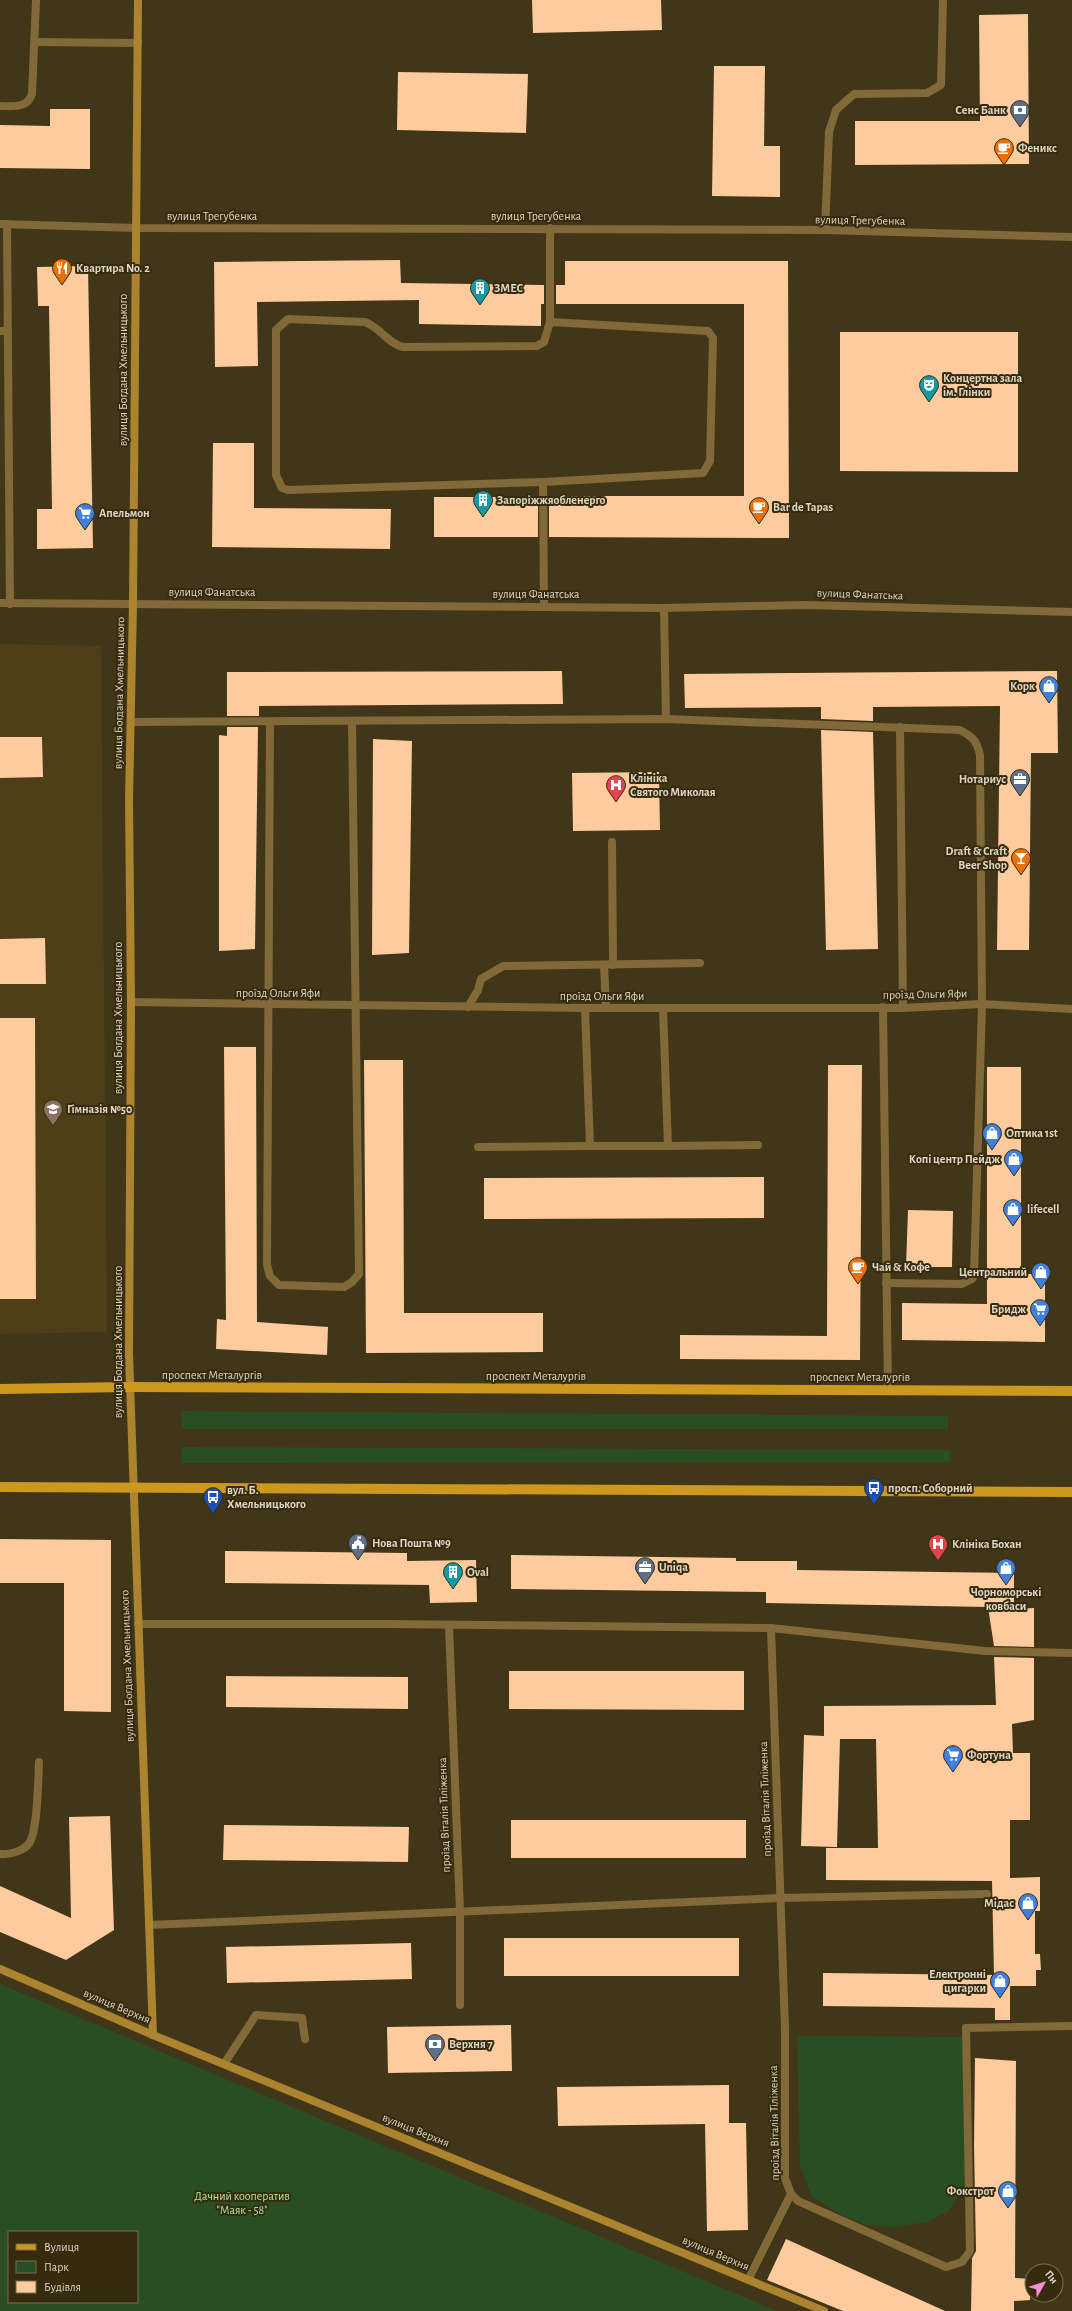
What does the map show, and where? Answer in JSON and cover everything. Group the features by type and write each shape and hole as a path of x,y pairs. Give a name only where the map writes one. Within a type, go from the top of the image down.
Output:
{"main road":[{"name":"вулиця Богдана Хмельницького","path":"138,0 133,604 128,800 131,1002 129,1387 153,2035"},
{"name":"проспект Металургів","path":"0,1388 129,1387 1072,1391"},
{"path":"0,1487 1072,1492"},
{"name":"вулиця Верхня","path":"0,1969 153,2035 824,2311"}],"street":[{"path":"0,106 23,105 30,100 35,42 36,0"},
{"path":"825,230 829,132 836,110 854,94 927,93 940,85 943,0"},
{"path":"35,42 138,43"},
{"path":"3,224 10,604"},
{"name":"вулиця Трегубенка","path":"3,224 136,228 550,228 797,232 825,230 1072,237"},
{"path":"550,228 550,322 544,342 537,346 403,347 393,343 376,326 365,322 288,319 281,323 276,330 276,474 282,488 288,490 543,482 703,473 710,461 713,338 711,333 708,331 550,322"},
{"path":"543,482 544,606"},
{"name":"вулиця Фанатська","path":"0,603 664,608 805,604 1072,612"},
{"path":"664,608 666,719"},
{"path":"130,722 352,722 666,719 960,730 972,736 978,744 980,755 982,1004 974,1276 972,1279 962,1284 886,1283"},
{"path":"270,722 270,1006 267,1265 270,1276 279,1285 344,1287 360,1274 352,722"},
{"path":"900,727 903,1008"},
{"path":"606,1007 609,965 612,842"},
{"path":"468,1007 478,990 481,979 503,966 700,963"},
{"name":"проїзд Ольги Яфи","path":"131,1002 270,1006 357,1005 585,1008 903,1008 982,1004 1072,1009"},
{"path":"883,1007 888,1390"},
{"path":"585,1008 590,1146"},
{"path":"663,1008 668,1146"},
{"path":"478,1147 758,1145"},
{"path":"138,1624 771,1628 985,1652 1072,1653"},
{"name":"проїзд Віталія Тіліженка","path":"449,1625 460,1912 460,2005"},
{"name":"проїзд Віталія Тіліженка","path":"748,2280 791,2194 785,2178 785,2028 771,1628"},
{"path":"0,1854 21,1850 30,1843 34,1830 39,1762"},
{"path":"149,1926 780,1898 987,1894"},
{"path":"224,2064 256,2015 302,2018 305,2039"},
{"path":"791,2194 798,2201 946,2267 962,2262 970,2251 966,2028 1072,2026"}],"shaded area":[{"name":"Гімназія №50","path":"0,644 101,646 107,1332 0,1334"}],"green space":[{"path":"181,1411 948,1416 948,1429 182,1429"},
{"path":"182,1447 950,1450 950,1462 181,1463"},
{"name":"Дачний кооператив \"Маяк - 58\"","path":"0,1984 777,2311 0,2311"},
{"path":"797,2036 963,2037 966,2181 949,2211 926,2222 895,2227 866,2225 836,2212 811,2195 800,2166"}],"building":[{"path":"532,0 661,0 662,30 533,33"},
{"path":"1028,14 1029,164 855,165 855,121 980,121 979,15"},
{"path":"714,66 765,66 764,146 780,146 780,197 712,196"},
{"path":"398,72 528,74 526,133 397,130"},
{"path":"50,109 90,109 90,169 0,168 0,125 50,126"},
{"path":"400,260 401,283 544,285 544,304 541,304 541,326 419,324 419,300 257,302 258,366 215,367 214,262"},
{"path":"565,261 788,261 789,538 549,537 549,497 744,496 744,304 556,304 556,285 565,285"},
{"path":"88,266 93,548 37,549 37,509 52,509 49,306 38,306 37,267"},
{"name":"Концертна зала ім. Глінки","path":"840,332 1018,332 1018,472 840,471"},
{"path":"213,443 254,443 254,508 391,509 390,549 212,547"},
{"name":"Запоріжжяобленерго","path":"434,497 538,497 538,537 434,537"},
{"path":"562,671 563,704 259,706 259,716 227,716 227,672"},
{"path":"1057,671 1058,753 1031,753 1029,950 997,950 1000,706 873,707 873,721 821,719 821,707 685,708 684,674"},
{"path":"227,727 258,727 255,949 219,951 219,735 227,736"},
{"path":"821,730 873,732 878,949 826,950"},
{"path":"0,737 42,737 43,777 0,778"},
{"path":"373,739 412,741 409,953 372,955"},
{"name":"Клініка Святого Миколая","path":"659,772 660,830 573,831 572,773"},
{"path":"45,938 46,984 0,984 0,939"},
{"path":"0,1018 35,1018 36,1299 0,1299"},
{"path":"224,1047 256,1047 257,1322 328,1327 327,1355 216,1349 217,1319 226,1320"},
{"path":"364,1060 403,1060 404,1313 543,1313 543,1352 366,1353"},
{"path":"828,1065 862,1065 860,1360 680,1359 680,1335 827,1336"},
{"path":"987,1067 1021,1067 1021,1274 1045,1274 1045,1342 902,1340 902,1303 987,1304"},
{"path":"764,1177 764,1218 484,1219 484,1178"},
{"path":"908,1210 953,1211 952,1267 906,1267"},
{"path":"0,1539 111,1540 111,1712 64,1711 64,1583 0,1583"},
{"path":"225,1551 407,1553 407,1561 476,1560 477,1602 430,1603 429,1585 225,1583"},
{"path":"511,1555 736,1558 736,1561 797,1561 797,1570 1014,1573 1014,1609 1034,1608 1034,1647 994,1646 988,1607 766,1603 766,1592 511,1589"},
{"path":"994,1657 1034,1658 1034,1720 1012,1724 1013,1753 1030,1753 1030,1820 1010,1820 1010,1878 1040,1877 1040,1911 1035,1911 1035,1954 1040,1954 1041,1970 1036,1970 1036,1986 1010,1986 1010,2020 995,2020 995,2008 823,2006 823,1973 994,1975 992,1881 826,1880 826,1848 878,1848 876,1739 840,1739 837,1847 801,1846 804,1735 824,1736 824,1706 996,1705"},
{"path":"509,1671 744,1671 744,1710 509,1709"},
{"path":"226,1676 408,1677 408,1709 226,1707"},
{"path":"110,1816 114,1930 66,1960 0,1932 0,1886 71,1918 69,1817"},
{"path":"511,1820 746,1820 746,1858 511,1858"},
{"path":"224,1825 409,1827 408,1862 223,1860"},
{"path":"504,1938 739,1938 739,1976 504,1976"},
{"path":"411,1943 412,1979 227,1983 226,1947"},
{"path":"511,2025 512,2071 388,2073 387,2027"},
{"path":"975,2058 1016,2061 1015,2278 1024,2279 1024,2300 1014,2301 1014,2311 971,2311 972,2258 976,2251 974,2146"},
{"path":"729,2085 729,2123 746,2123 748,2230 707,2231 705,2124 558,2126 557,2087"},
{"path":"786,2239 945,2311 843,2311 767,2280"}],"place":[{"name":"Сенс Банк","path":"1020,127"},
{"name":"Феникс","path":"1004,165"},
{"name":"Квартира No. 2","path":"62,285"},
{"name":"ЗМЕС","path":"480,305"},
{"name":"Концертна зала ім. Глінки","path":"929,402"},
{"name":"Запоріжжяобленерго","path":"483,517"},
{"name":"Bar de Tapas","path":"759,524"},
{"name":"Апельмон","path":"85,530"},
{"name":"Корк","path":"1049,703"},
{"name":"Нотариус","path":"1020,796"},
{"name":"Клініка Святого Миколая","path":"616,802"},
{"name":"Draft & Craft Beer Shop","path":"1021,875"},
{"name":"Гімназія №50","path":"53,1126"},
{"name":"Оптика 1st","path":"992,1150"},
{"name":"Копі центр Пейдж","path":"1014,1176"},
{"name":"lifecell","path":"1013,1226"},
{"name":"Чай & Кофе","path":"858,1284"},
{"name":"Центральний","path":"1041,1289"},
{"name":"Бридж","path":"1040,1326"},
{"name":"просп. Соборний","path":"874,1505"},
{"name":"вул. Б. Хмельницького","path":"213,1514"},
{"name":"Нова Пошта №9","path":"358,1560"},
{"name":"Клініка Бохан","path":"938,1561"},
{"name":"Uniqa","path":"645,1584"},
{"name":"Чорноморські ковбаси","path":"1006,1585"},
{"name":"Oval","path":"453,1589"},
{"name":"Фортуна","path":"953,1772"},
{"name":"Мідас","path":"1028,1920"},
{"name":"Електронні цигарки","path":"1000,1998"},
{"name":"Верхня 7","path":"435,2061"},
{"name":"Фокстрот","path":"1008,2208"}]}
